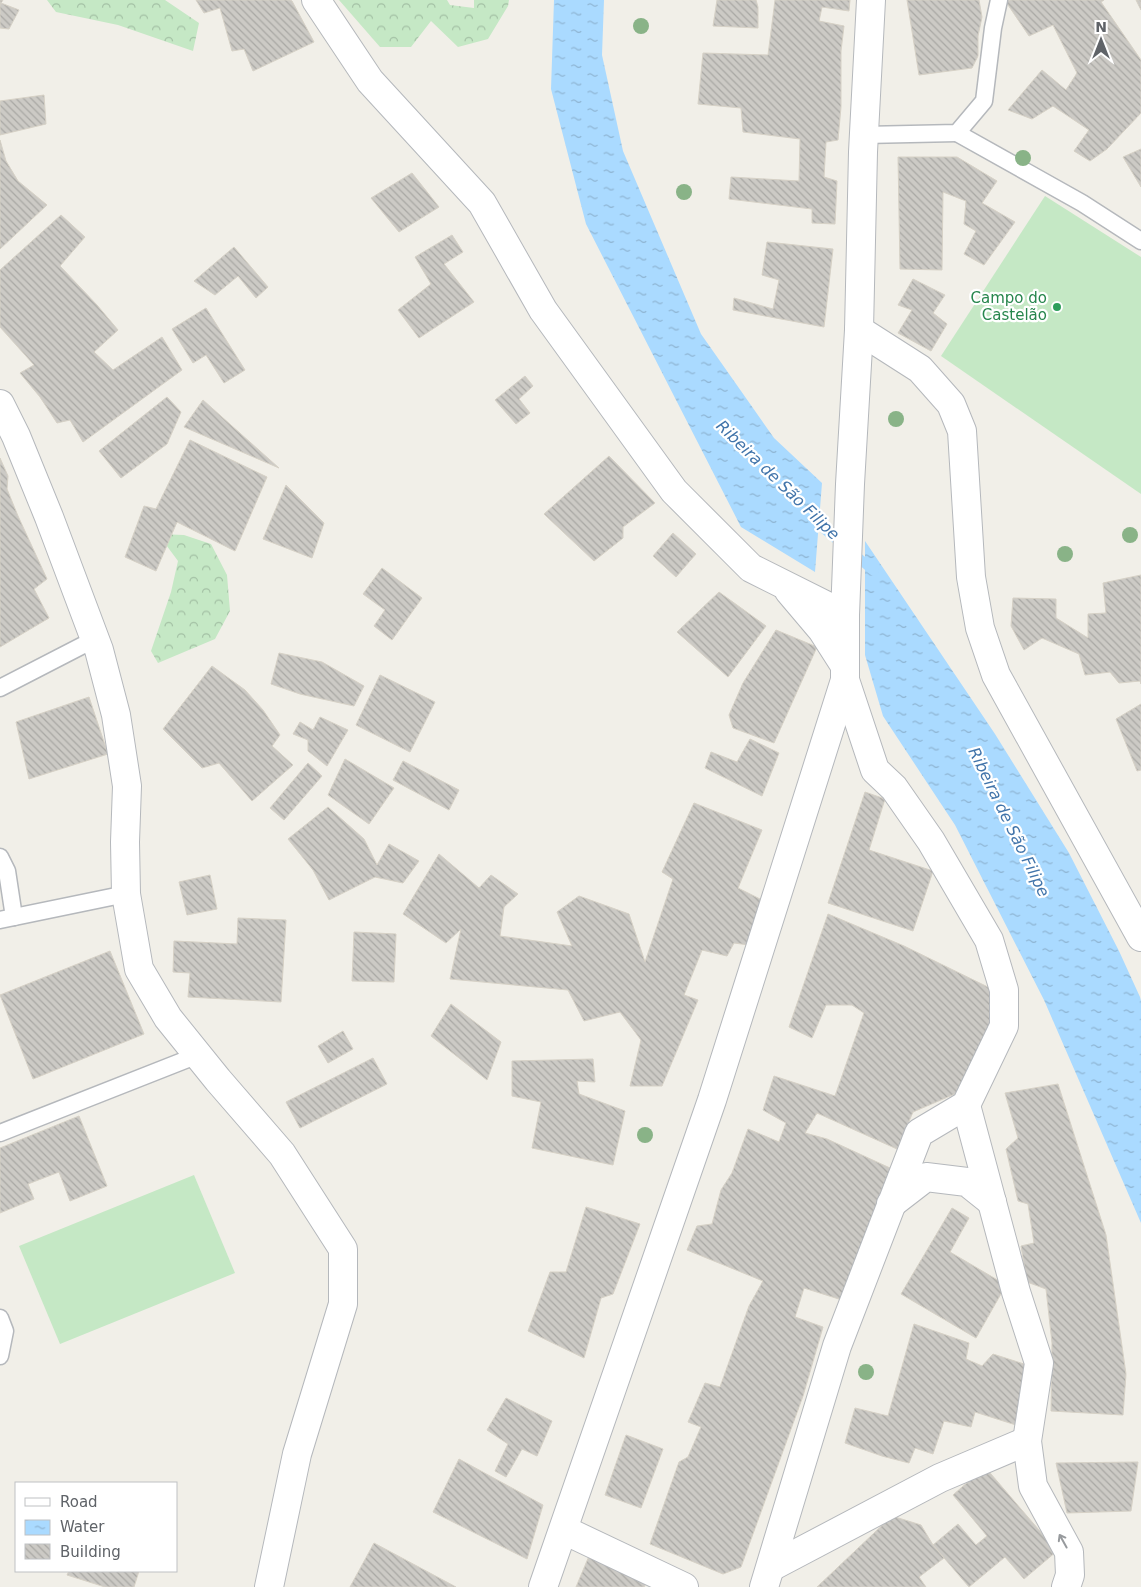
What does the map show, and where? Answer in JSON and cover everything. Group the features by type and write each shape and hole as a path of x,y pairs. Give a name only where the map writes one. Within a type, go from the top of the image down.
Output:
{"street":[{"path":"316,0 370,81 482,203 543,310 674,490 750,568 845,615"},
{"path":"543,1587 712,1100 845,673 845,615 850,484 859,330 864,135 871,0"},
{"path":"859,330 920,369 951,404 962,431 971,577 980,628 996,675 1141,937"},
{"path":"0,404 16,436 49,517 95,638 116,714 127,786 124,842 126,894 138,969 168,1018 282,1154 343,1249 344,1304 297,1454 269,1587"},
{"path":"767,1577 837,1346 919,1133 966,1105 1004,1026 1004,990 989,940 936,849 894,788 875,770 845,673 822,630 784,584"},
{"path":"966,1105 1016,1292 1039,1364 1027,1441 1033,1486 1069,1552 1070,1575 1066,1587"},
{"path":"891,1204 926,1177 967,1182 992,1202"},
{"path":"767,1577 940,1478 1027,1441"},
{"path":"564,1530 684,1587"}],"lane":[{"path":"957,133 984,101 993,28 999,0"},
{"path":"864,135 957,133 1082,203 1141,241"},
{"path":"0,688 95,638"},
{"path":"0,857 7,871 7,918 126,894"},
{"path":"0,1133 198,1055"},
{"path":"0,1318 5,1331 0,1356"}],"green space":[{"path":"47,0 165,0 199,23 193,51 118,25 56,12"},
{"path":"339,0 447,0 450,5 474,8 474,0 509,0 508,6 488,39 458,47 431,21 411,47 380,47"},
{"name":"Campo do Castelão","path":"1045,196 1141,257 1141,494 941,356"},
{"path":"158,534 184,535 211,544 227,575 230,611 215,639 158,663 151,651 171,592 178,561"},
{"path":"194,1175 235,1273 60,1344 19,1246"}],"water":[{"path":"554,0 604,0 602,55 623,151 701,334 774,438 822,483 815,572 741,527 586,224 551,89"},
{"path":"865,541 995,734 1069,853 1119,951 1140,997 1141,1223 1044,1000 955,825 883,716 865,655"}],"building":[{"path":"0,0 3,0 1,3 19,10 9,29 0,28"},
{"path":"196,0 290,0 314,42 253,71 244,49 232,51 220,8 204,13"},
{"path":"717,0 756,0 758,28 713,26"},
{"path":"775,0 850,0 849,11 822,7 819,21 844,26 841,51 841,107 838,140 826,142 824,177 837,181 835,224 812,223 812,209 729,199 731,177 799,181 800,139 743,132 741,108 698,104 703,53 768,55"},
{"path":"907,0 979,0 982,17 978,36 978,56 972,68 919,75"},
{"path":"1010,0 1104,0 1101,2 1141,60 1141,113 1107,149 1090,161 1074,151 1089,130 1053,106 1032,119 1008,110 1042,70 1066,90 1077,73 1053,25 1029,36 1006,2"},
{"path":"1136,0 1141,0 1141,10"},
{"path":"44,95 46,124 0,135 0,101"},
{"path":"0,140 6,161 18,181 47,205 0,249"},
{"path":"1141,149 1141,187 1123,157"},
{"path":"898,157 957,157 997,181 982,203 1015,222 984,265 964,254 976,231 964,224 966,201 943,192 942,270 900,269"},
{"path":"412,173 439,207 399,232 371,198"},
{"path":"61,215 85,237 60,266 118,330 94,352 113,370 162,337 182,370 83,442 70,420 57,423 40,397 20,373 34,365 0,327 0,270"},
{"path":"452,235 463,252 444,264 474,302 419,338 398,310 431,284 415,257"},
{"path":"767,242 833,249 824,327 733,310 734,298 773,309 779,280 762,275"},
{"path":"234,247 268,287 256,298 238,276 215,295 194,281"},
{"path":"913,279 945,295 933,313 947,324 931,351 898,333 912,310 898,305"},
{"path":"206,308 245,370 224,383 206,355 193,363 172,329"},
{"path":"525,376 533,386 519,399 530,413 516,424 495,400"},
{"path":"167,397 181,412 167,444 121,478 99,451"},
{"path":"203,400 279,468 184,427"},
{"path":"190,440 267,477 235,551 177,522 156,571 125,557 144,506 156,509"},
{"path":"609,456 655,503 623,527 623,538 594,561 544,514"},
{"path":"0,458 8,476 7,489 47,579 34,589 49,618 0,647"},
{"path":"286,485 324,523 312,558 263,539"},
{"path":"673,533 696,554 676,577 653,556"},
{"path":"382,568 422,598 392,640 374,626 385,610 363,594"},
{"path":"1141,575 1141,684 1140,681 1119,683 1110,672 1085,675 1079,654 1042,638 1024,650 1011,626 1013,598 1056,599 1056,618 1088,638 1088,614 1106,613 1103,583"},
{"path":"719,592 766,626 728,677 677,632"},
{"path":"776,630 817,647 774,743 733,728 729,715 743,683"},
{"path":"279,653 322,662 364,686 354,706 300,694 271,684"},
{"path":"212,666 245,690 263,710 280,735 272,746 293,765 252,801 219,763 202,768 163,729"},
{"path":"380,675 435,702 410,752 356,725"},
{"path":"89,697 108,754 29,779 16,722"},
{"path":"1141,704 1141,770 1137,771 1116,719"},
{"path":"320,717 348,730 327,766 308,751 308,740 293,734 300,722 313,730"},
{"path":"750,739 779,753 762,796 705,768 711,752 737,762"},
{"path":"345,759 394,788 369,824 328,795"},
{"path":"403,761 459,790 449,810 393,780"},
{"path":"308,763 322,776 284,820 270,808"},
{"path":"865,792 885,799 869,850 933,871 913,931 828,903"},
{"path":"694,803 762,830 738,888 762,900 749,945 734,943 727,956 702,950 684,995 698,1000 662,1086 630,1086 641,1040 620,1012 584,1021 568,990 450,979 461,929 446,943 403,914 439,854 479,888 491,875 518,894 504,907 500,936 572,946 557,912 579,896 629,914 645,962 673,879 662,872"},
{"path":"328,807 364,839 377,865 389,844 419,861 403,883 375,877 329,900 313,870 288,839"},
{"path":"210,875 217,909 187,915 179,882"},
{"path":"828,914 904,946 996,991 987,1038 957,1093 913,1112 897,1149 817,1113 805,1133 827,1139 890,1168 842,1300 804,1288 795,1317 823,1327 803,1396 741,1567 723,1574 650,1544 679,1462 688,1457 701,1427 688,1422 705,1383 720,1387 749,1306 763,1281 687,1250 697,1226 712,1224 721,1190 732,1173 748,1129 779,1142 786,1123 763,1110 774,1076 835,1096 864,1013 852,1005 826,1005 812,1038 789,1027"},
{"path":"238,918 286,920 281,1002 188,997 190,973 173,972 174,941 237,944"},
{"path":"354,932 396,934 394,982 352,981"},
{"path":"110,951 144,1034 33,1079 0,995"},
{"path":"451,1004 501,1042 487,1080 431,1036"},
{"path":"343,1031 353,1049 328,1063 318,1046"},
{"path":"373,1058 387,1084 300,1128 286,1102"},
{"path":"593,1059 595,1082 577,1081 579,1094 625,1111 613,1165 532,1148 541,1102 512,1096 512,1061"},
{"path":"1058,1084 1106,1235 1126,1374 1123,1415 1051,1411 1052,1343 1046,1289 1027,1282 1021,1246 1034,1243 1028,1204 1018,1201 1006,1149 1018,1138 1005,1093"},
{"path":"79,1116 107,1186 70,1201 59,1172 28,1184 34,1199 0,1213 0,1148"},
{"path":"586,1207 640,1224 613,1294 601,1298 584,1358 528,1331 550,1272 566,1272"},
{"path":"952,1208 969,1218 950,1252 1006,1285 976,1338 901,1294"},
{"path":"914,1324 969,1343 966,1359 982,1366 993,1354 1027,1365 1016,1425 975,1412 971,1427 944,1421 933,1454 915,1448 909,1463 845,1443 855,1408 888,1416"},
{"path":"506,1398 552,1421 537,1456 522,1449 506,1477 495,1471 508,1444 487,1430"},
{"path":"626,1435 663,1449 641,1508 605,1495"},
{"path":"459,1459 543,1505 527,1559 433,1512"},
{"path":"1138,1462 1131,1511 1067,1513 1056,1463"},
{"path":"985,1467 1057,1551 1024,1579 1005,1557 969,1587 933,1545 958,1524 976,1545 987,1536 953,1495"},
{"path":"892,1516 921,1525 933,1545 944,1558 919,1577 926,1587 817,1587"},
{"path":"374,1543 456,1587 350,1587"},
{"path":"589,1556 647,1582 644,1587 576,1587"},
{"path":"68,1572 139,1572 134,1587 105,1587 67,1575"}],"waterway":[{"name":"Ribeira de São Filipe","path":"809,516 874,571"}],"place":[{"name":"Campo do Castelão","path":"1057,307"}]}
